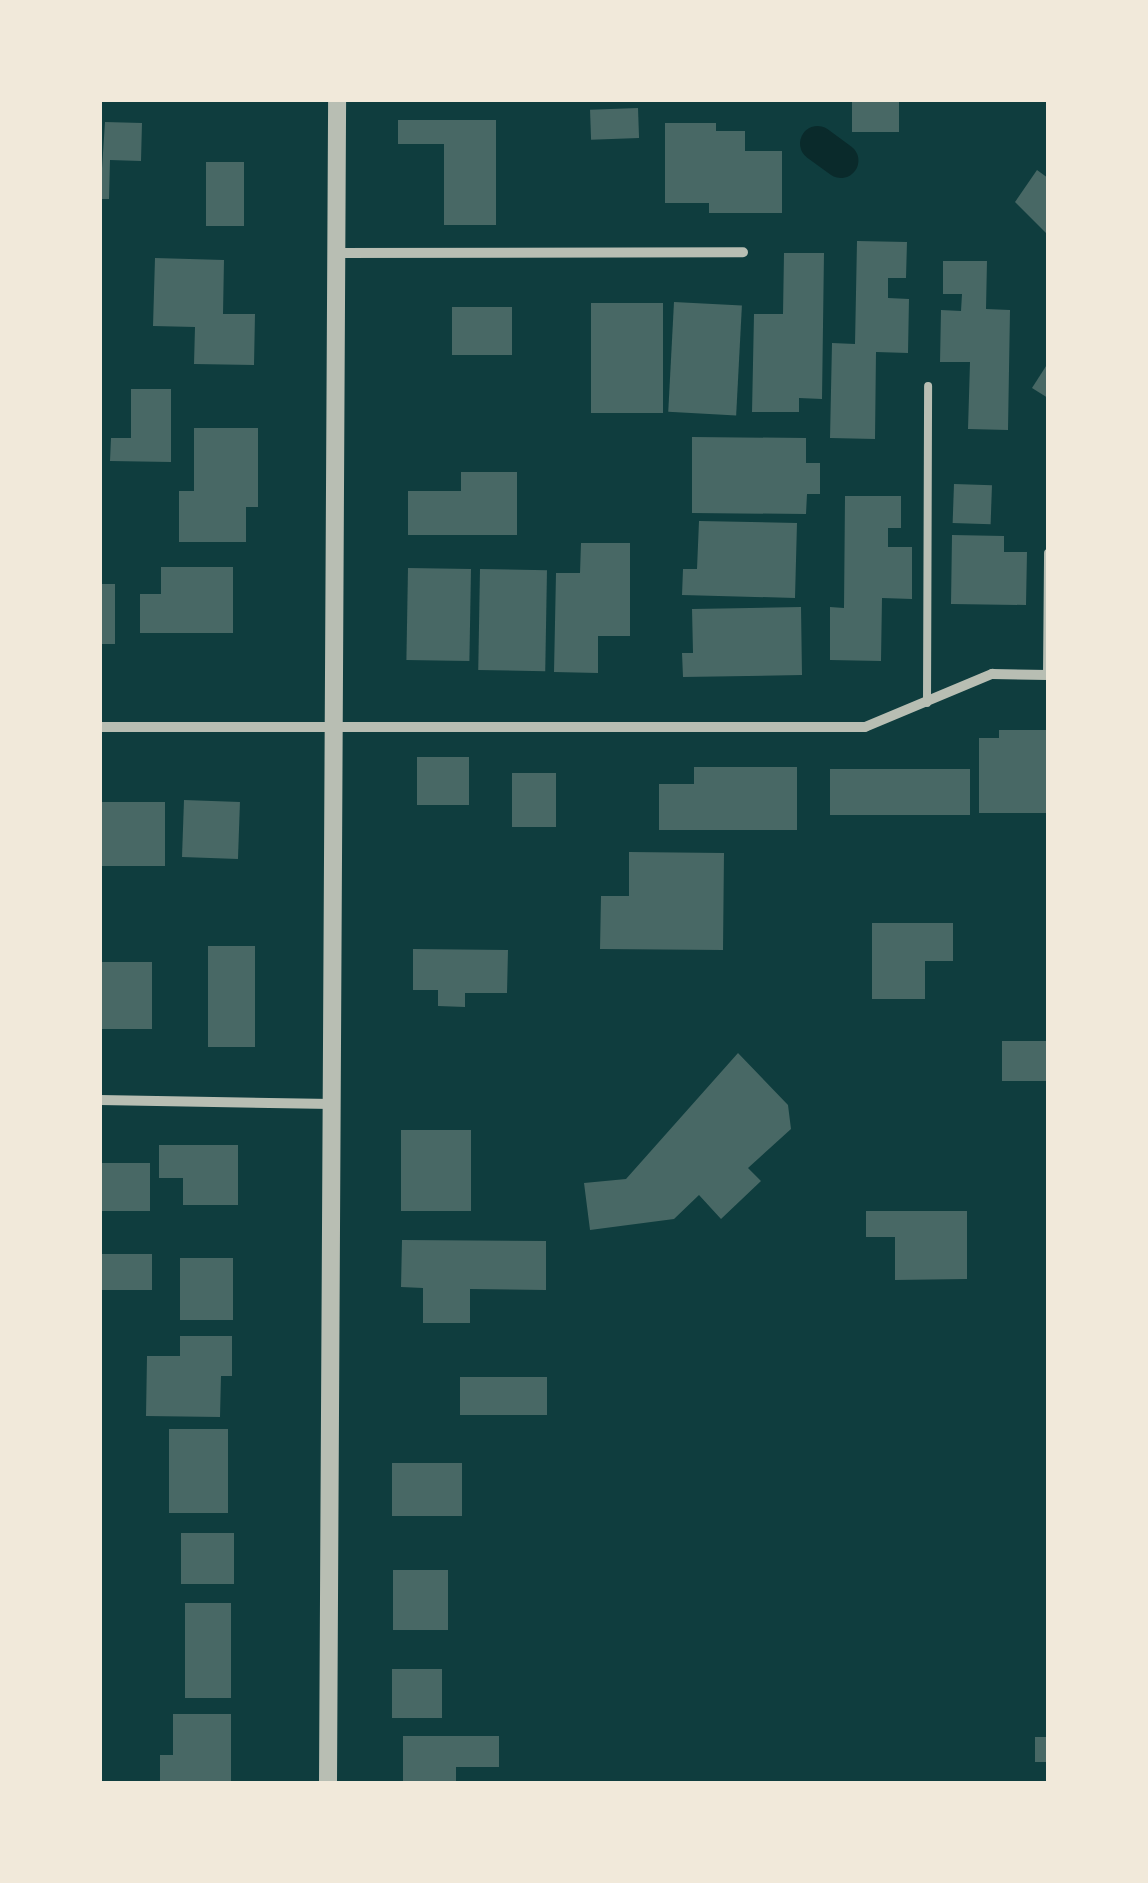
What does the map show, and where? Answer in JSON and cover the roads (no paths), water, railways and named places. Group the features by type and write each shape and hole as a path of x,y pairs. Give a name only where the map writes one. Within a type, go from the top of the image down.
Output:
{"street":[{"path":"328,1783 337,100"},
{"path":"336,254 743,252"},
{"path":"100,727 865,727 992,674 1048,675"},
{"path":"100,1100 332,1104"}],"lane":[{"path":"927,703 928,386"},
{"path":"1048,553 1048,675"}],"waterway":[{"path":"817,143 840,160"}]}
